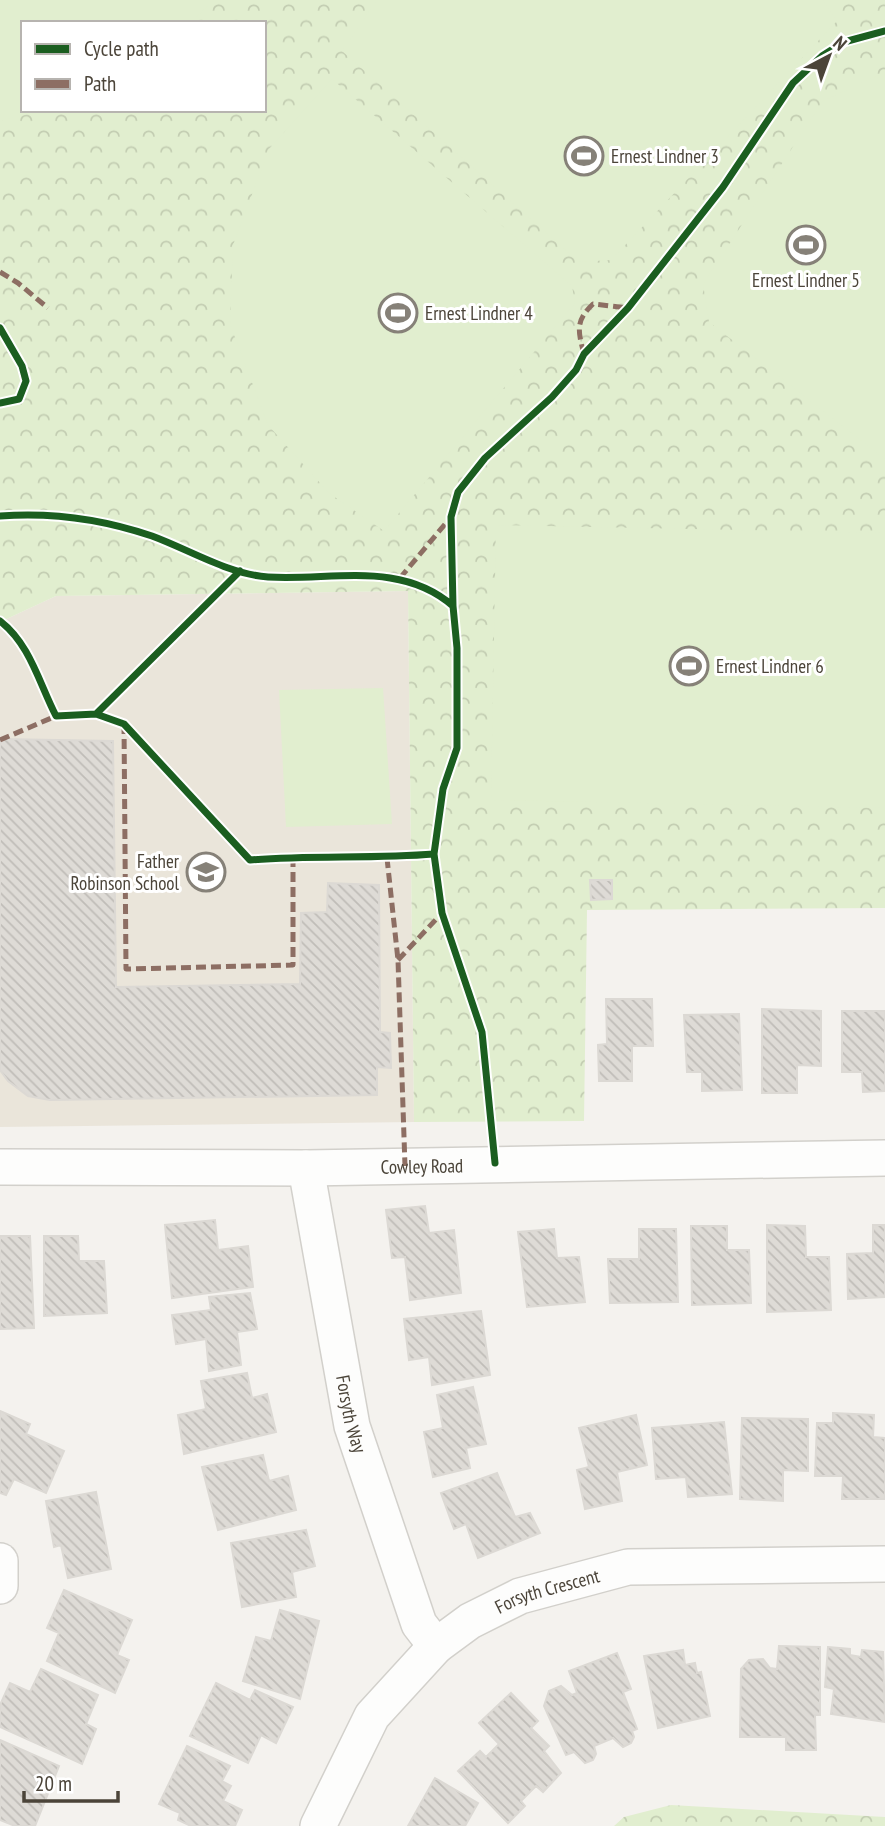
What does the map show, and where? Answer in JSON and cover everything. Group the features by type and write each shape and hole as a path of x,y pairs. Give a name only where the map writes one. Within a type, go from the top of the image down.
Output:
{"street":[{"name":"Cowley Road","path":"0,1167 306,1168 885,1158"},
{"name":"Forsyth Way","path":"306,1168 352,1426 419,1624 436,1646"},
{"path":"0,1561 0,1586"},
{"name":"Forsyth Crescent","path":"318,1826 372,1716 436,1646 470,1620 520,1596 628,1567 885,1564"}],"shaded area":[{"name":"Father Robinson School","path":"408,591 414,1122 0,1127 0,622 56,596"}],"green space":[{"path":"0,0 885,0 885,908 587,910 584,1121 414,1122 408,591 56,596 0,622"},
{"path":"0,0 213,0 193,21 21,21 21,112 37,112 0,121"},
{"name":"Ernest Lindner 3","path":"377,0 823,0 837,21 611,260 579,262 342,51"},
{"name":"Ernest Lindner 5","path":"885,72 885,459 709,322 703,284 823,101"},
{"name":"Ernest Lindner 4","path":"332,79 572,286 575,303 384,531 329,493 268,425 230,324 233,245 269,149"},
{"name":"Ernest Lindner 6","path":"496,525 885,533 885,808 491,800"},
{"path":"383,688 392,824 286,827 279,690"},
{"path":"671,1805 885,1817 885,1826 614,1826 624,1817"}],"building":[{"path":"0,739 113,741 116,987 300,984 301,913 327,912 328,883 379,885 380,1032 390,1033 391,1068 377,1067 377,1095 50,1100 28,1096 8,1081 0,1070"},
{"path":"590,880 612,880 612,899 591,900"},
{"path":"606,999 652,999 653,1046 632,1046 632,1081 599,1081 598,1045 607,1044"},
{"path":"762,1009 821,1011 821,1066 797,1065 797,1093 762,1093"},
{"path":"842,1011 885,1011 885,1091 863,1092 862,1072 842,1072"},
{"path":"739,1014 742,1090 702,1091 702,1072 687,1072 684,1015"},
{"path":"425,1206 429,1233 454,1230 461,1293 410,1300 405,1257 392,1258 386,1210"},
{"path":"215,1220 218,1250 248,1246 253,1287 172,1298 165,1225"},
{"path":"767,1225 805,1226 806,1257 829,1257 831,1310 767,1312"},
{"path":"873,1225 885,1225 885,1297 848,1299 847,1254 873,1253"},
{"path":"691,1226 727,1226 727,1250 749,1250 751,1303 692,1305"},
{"path":"554,1229 557,1258 579,1257 585,1302 527,1307 518,1232"},
{"path":"639,1229 676,1229 678,1302 610,1303 608,1259 639,1259"},
{"path":"0,1236 30,1236 34,1328 0,1329"},
{"path":"44,1236 78,1236 79,1261 104,1261 107,1313 44,1316"},
{"path":"250,1293 257,1329 237,1332 241,1365 209,1371 206,1339 176,1344 172,1315 211,1310 209,1297"},
{"path":"481,1311 490,1375 432,1385 429,1357 409,1360 404,1319"},
{"path":"247,1373 252,1398 267,1394 276,1432 184,1454 178,1415 206,1409 201,1381"},
{"path":"473,1387 486,1444 466,1448 470,1468 433,1477 424,1432 443,1428 437,1395"},
{"path":"0,1411 30,1424 26,1434 64,1451 46,1493 14,1479 6,1495 0,1493"},
{"path":"833,1413 874,1415 873,1437 885,1438 885,1499 842,1499 843,1476 815,1476 817,1423 833,1423"},
{"path":"636,1415 647,1465 617,1472 622,1501 585,1509 577,1470 589,1467 579,1428"},
{"path":"742,1418 808,1419 808,1471 783,1470 783,1501 740,1499"},
{"path":"724,1422 732,1494 688,1497 686,1477 656,1479 652,1428"},
{"path":"263,1455 269,1481 288,1476 296,1510 218,1530 202,1467"},
{"path":"497,1473 515,1517 530,1513 540,1533 478,1558 466,1524 454,1529 441,1493"},
{"path":"96,1492 111,1569 68,1578 61,1545 54,1547 46,1501"},
{"path":"306,1530 315,1566 292,1572 296,1597 242,1607 231,1543"},
{"path":"64,1590 132,1620 117,1655 129,1660 115,1693 47,1661 59,1633 47,1628"},
{"path":"280,1610 319,1621 300,1699 243,1681 256,1637 271,1641"},
{"path":"779,1646 820,1647 820,1715 815,1715 816,1750 786,1750 786,1737 740,1737 741,1669 749,1660 763,1659 770,1668 777,1669"},
{"path":"828,1647 850,1649 850,1655 861,1657 862,1650 883,1652 885,1722 831,1714 834,1689 825,1687"},
{"path":"683,1650 685,1665 695,1663 697,1673 701,1672 710,1716 658,1728 644,1656"},
{"path":"617,1653 631,1689 623,1692 637,1729 632,1731 634,1737 631,1743 623,1747 613,1738 594,1746 596,1754 593,1760 585,1763 574,1752 566,1755 544,1706 549,1691 561,1686 572,1695 577,1693 569,1671"},
{"path":"41,1669 98,1695 86,1724 96,1729 82,1764 0,1727 0,1705 10,1683 30,1692"},
{"path":"216,1683 250,1700 255,1690 293,1707 276,1743 261,1735 248,1763 190,1736"},
{"path":"511,1693 538,1721 531,1728 549,1746 544,1751 561,1773 543,1792 536,1786 521,1801 525,1806 508,1823 458,1771 480,1751 486,1757 499,1744 479,1723"},
{"path":"0,1740 59,1766 35,1826 15,1826 0,1820"},
{"path":"187,1746 230,1766 222,1781 231,1786 223,1801 242,1810 235,1826 191,1826 178,1820 180,1813 159,1804"},
{"path":"435,1778 478,1803 465,1826 408,1826"}],"marked path":[{"path":"0,272 48,308"},
{"path":"584,354 580,327 587,310 593,304 628,308"},
{"path":"400,578 451,517"},
{"path":"0,740 56,716"},
{"path":"124,724 126,969 293,965 293,856"},
{"path":"387,858 398,960 405,1166"},
{"path":"398,960 442,913"}],"cycle path":[{"path":"453,606 451,517 458,492 485,458 552,397 576,370 584,354 628,308 723,187 793,83 822,56 844,42 885,31"},
{"path":"0,328 22,366 26,381 19,399 0,403"},
{"path":"0,516 58,516 115,525 152,536 253,575 292,578 388,578 411,583 432,592 453,606 457,648 457,748 443,789 434,854 442,913 482,1032 495,1163"},
{"path":"96,714 240,571"},
{"path":"0,621 26,652 56,716 96,714 124,724 250,860 434,854"}],"place":[{"name":"Ernest Lindner 3","path":"584,156"},
{"name":"Ernest Lindner 5","path":"806,245"},
{"name":"Ernest Lindner 4","path":"398,313"},
{"name":"Ernest Lindner 6","path":"689,666"},
{"name":"Father Robinson School","path":"206,872"}]}
